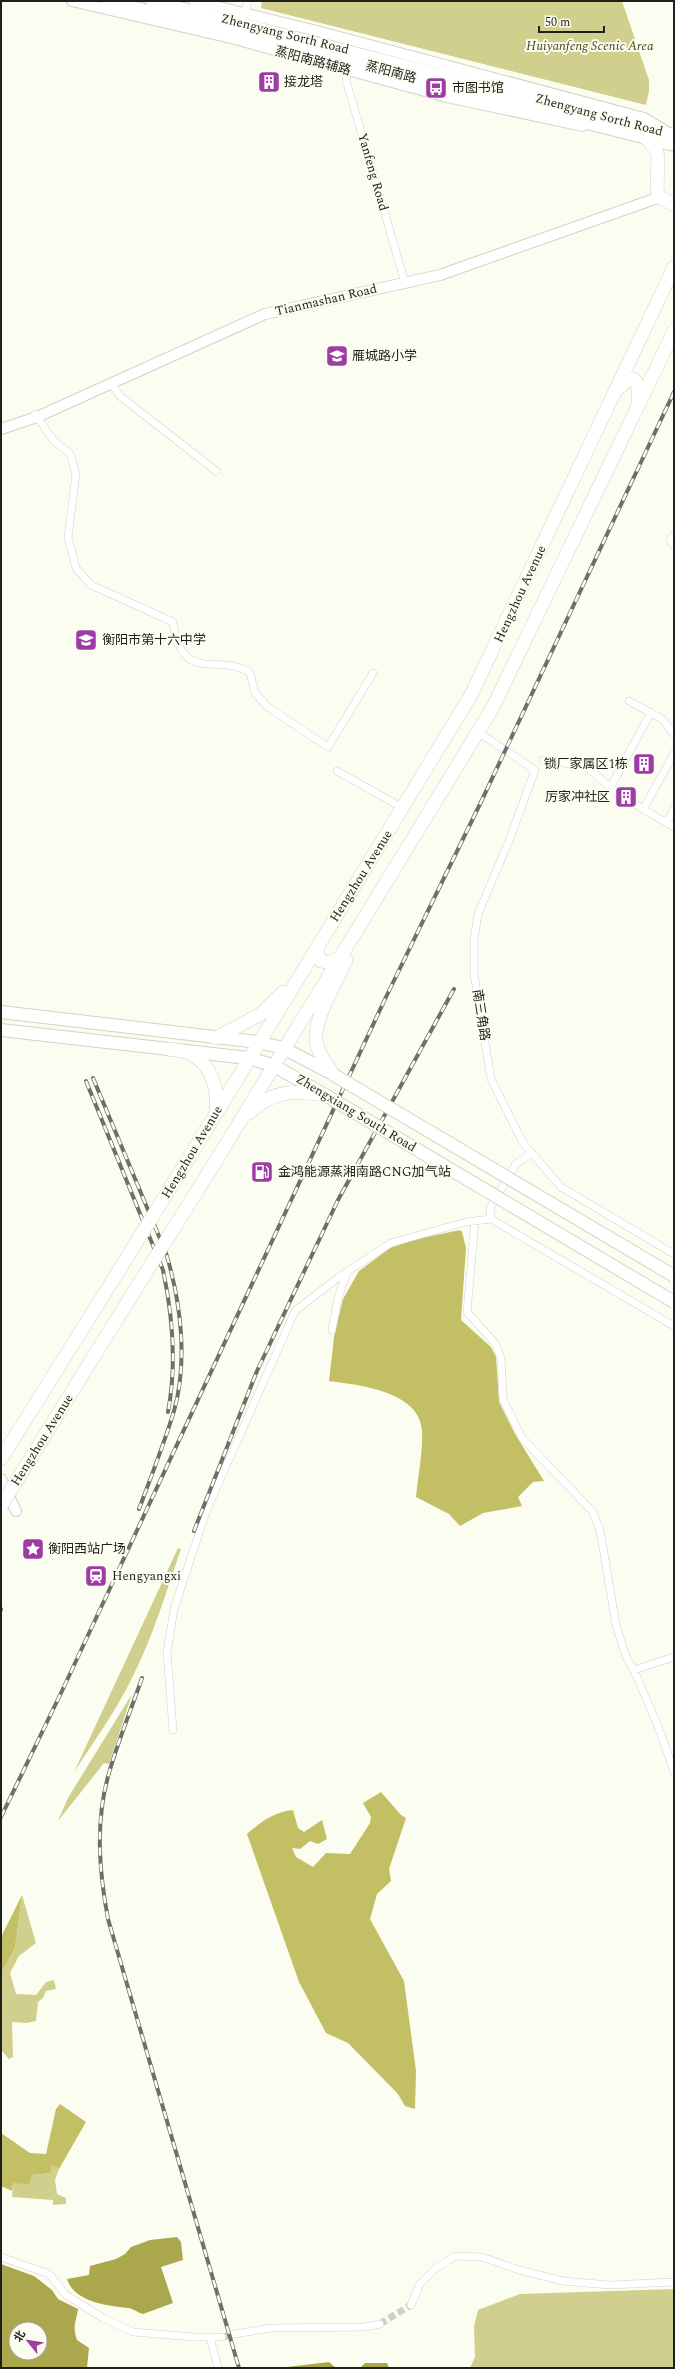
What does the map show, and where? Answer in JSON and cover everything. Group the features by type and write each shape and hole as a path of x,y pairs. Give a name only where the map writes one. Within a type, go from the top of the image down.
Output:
{"highway":[{"path":"646,138 656,150 658,157 659,194 674,205"},
{"name":"Hengzhou Avenue","path":"1,1459 203,1135 248,1058 403,808 471,695 674,267"},
{"name":"Hengzhou Avenue","path":"1,1506 214,1164 492,708 674,331"},
{"path":"613,395 629,379 634,379 637,382 638,391 637,408"},
{"path":"334,1075 321,1055 316,1041 317,1027 366,916"},
{"path":"318,946 317,953 321,961 330,963 339,958"},
{"path":"216,1038 261,1014 299,976"},
{"path":"296,1029 324,1011"},
{"path":"169,1049 190,1054 204,1065 215,1084 217,1096 216,1113"},
{"path":"238,1124 256,1106 270,1096 285,1092 300,1091 325,1095"}],"main road":[{"name":"蒸阳南路","path":"108,1 349,66 674,145"},
{"name":"Zhengyang Sorth Road","path":"152,1 244,18 671,134"},
{"name":"Zhengxiang South Road","path":"1,1012 258,1042 284,1048 304,1057 674,1276"},
{"name":"Zhengxiang South Road","path":"1,1030 248,1058 274,1064 674,1302"}],"street":[{"name":"蒸阳南路辅路","path":"72,1 349,66"},
{"path":"194,1 244,18 248,1"},
{"name":"Yanfeng Road","path":"349,66 346,80 405,281"},
{"name":"Tianmashan Road","path":"1,429 111,383 265,314 437,272 659,194"},
{"name":"Tianmashan Road","path":"1,424 36,415 263,311 405,281"},
{"path":"111,383 120,396 216,471"},
{"path":"36,415 54,441 70,454 76,474 68,537 76,568 91,585 174,622 175,635 181,649 195,662 241,667 250,673 255,693 268,707 328,747 373,674"},
{"path":"674,535 670,541 674,545"},
{"path":"630,701 662,719 674,734"},
{"path":"610,788 651,712"},
{"name":"南三角路","path":"478,732 535,770 509,841 478,914 474,939 474,974 491,1079 523,1143 561,1187 674,1254"},
{"path":"644,809 674,754"},
{"path":"543,760 585,766 610,788 674,827"},
{"path":"337,771 403,808"},
{"path":"666,823 674,809"},
{"path":"491,1219 490,1208 516,1164 532,1153"},
{"path":"173,1730 167,1653 174,1609 207,1509 295,1310 347,1272 391,1243 475,1221 491,1219 674,1326"},
{"path":"475,1221 467,1312 495,1343 501,1358 503,1399 522,1438 592,1512 600,1530 616,1625 626,1657 634,1670 661,1734 674,1772"},
{"path":"332,1330 338,1298 347,1272"},
{"path":"1,1479 16,1511"},
{"path":"634,1670 674,1657"},
{"path":"410,2305 420,2284 435,2269 455,2256 482,2258 520,2270 563,2280 610,2285 674,2282"},
{"path":"1,2257 49,2274 66,2295 103,2318 133,2332 222,2337"},
{"path":"234,2334 271,2328 365,2327 380,2324"},
{"path":"210,2337 218,2368"}],"green space":[{"name":"Huiyanfeng Scenic Area","path":"262,1 622,1 649,80 649,91 646,105 261,8"},
{"path":"178,1548 181,1549 159,1614 140,1662 119,1702 74,1772"},
{"path":"132,1694 109,1764 104,1763 58,1821 68,1798"},
{"path":"22,1895 36,1943 19,1956 10,1973 16,1994 36,1995 46,1982 54,1980 56,1989 46,1991 43,1998 38,2002 36,2021 27,2023 12,2022 13,2057 9,2059 1,2050 1,1973 15,1948"},
{"path":"51,2165 59,2169 55,2180 57,2194 66,2198 66,2204 53,2205 53,2200 12,2197 13,2183 32,2175 51,2173"},
{"path":"674,2289 674,2368 470,2368 475,2357 474,2326 478,2310 520,2294"}],"shaded area":[{"path":"460,1230 462,1232 466,1248 461,1320 491,1347 496,1357 499,1402 515,1434 544,1481 533,1482 518,1497 522,1506 483,1513 460,1526 449,1514 416,1497 421,1455 422,1430 418,1417 410,1406 399,1398 386,1392 329,1381 334,1337 343,1299 359,1271 390,1248 417,1239"},
{"path":"381,1792 401,1815 406,1818 389,1869 391,1881 377,1894 370,1919 404,1981 416,2071 415,2109 405,2106 398,2094 348,2043 326,2033 299,1982 247,1834 268,1818 286,1811 293,1810 298,1828 304,1832 322,1820 327,1839 318,1844 310,1841 300,1849 292,1848 296,1857 313,1867 326,1853 350,1854 370,1823 371,1817 363,1803"},
{"path":"22,1895 15,1948 1,1973 1,1937"},
{"path":"60,2104 86,2122 59,2169 51,2165 51,2173 32,2175 29,2184 13,2183 12,2191 1,2186 1,2133 30,2153 46,2154 56,2109"},
{"path":"177,2237 181,2242 183,2260 161,2267 173,2303 143,2314 131,2309 102,2304 84,2298 71,2287 67,2279 89,2275 90,2266 116,2259 125,2254 131,2247 150,2240"},
{"path":"1,2264 34,2276 52,2290 58,2299 78,2309 75,2331 77,2340 89,2348 87,2368 1,2368"},
{"path":"329,2362 336,2368 287,2367"},
{"path":"365,2363 387,2363 389,2368 360,2368"}],"tunnel":[{"path":"380,2324 411,2305"},
{"path":"222,2337 234,2334"}],"railway":[{"path":"1,1817 62,1691 386,997 481,802 674,392"},
{"path":"194,1531 257,1371 338,1200 454,989"},
{"path":"93,1078 166,1253 176,1292 179,1312 182,1352 178,1392 166,1436 139,1509"},
{"path":"86,1081 163,1270 173,1341 171,1394 168,1412"},
{"path":"142,1678 116,1749 105,1791 100,1828 102,1883 108,1919 239,2368"}],"place":[{"name":"接龙塔","path":"269,82"},
{"name":"市图书馆","path":"436,88"},
{"name":"雁城路小学","path":"337,356"},
{"name":"衡阳市第十六中学","path":"86,640"},
{"name":"锁厂家属区1栋","path":"644,764"},
{"name":"厉家冲社区","path":"626,797"},
{"name":"金鸿能源蒸湘南路CNG加气站","path":"262,1172"},
{"name":"衡阳西站广场","path":"33,1549"},
{"name":"Hengyangxi","path":"96,1576"}]}
